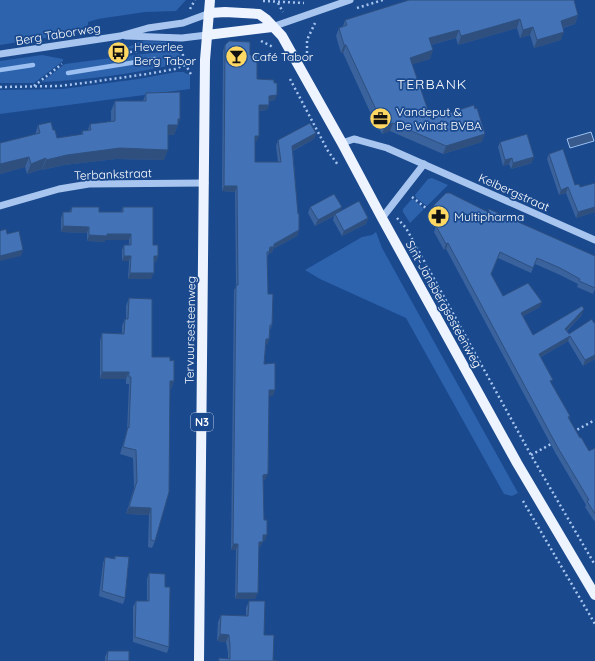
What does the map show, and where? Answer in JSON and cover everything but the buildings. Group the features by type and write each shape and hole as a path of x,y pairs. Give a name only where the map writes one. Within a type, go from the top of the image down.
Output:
{"main road":[{"name":"Tervuursesteenweg","path":"199,661 207,35 210,0"},
{"name":"Sint-Jansbergsesteenweg","path":"210,14 225,12 259,14 266,19 282,36 517,463 595,595"},
{"path":"207,35 272,26"}],"street":[{"path":"272,26 350,0"},
{"name":"Berg Taborweg","path":"0,54 120,36 148,28 183,23 210,14"},
{"name":"Berg Taborweg","path":"120,36 182,38 207,35"},
{"name":"Keibergstraat","path":"342,143 354,139 387,148 595,240"},
{"path":"382,218 424,164"},
{"name":"Terbankstraat","path":"0,206 59,188 89,184 205,183"}],"path":[{"path":"262,1 299,4"},
{"path":"310,59 307,53 307,40 311,29 316,22"},
{"path":"182,50 185,65"},
{"path":"0,87 84,84 147,74 175,68 194,61"},
{"path":"34,86 62,64"},
{"path":"412,197 426,208"},
{"path":"390,207 406,228 531,455 595,564"},
{"path":"568,434 595,420"},
{"path":"531,455 555,442"}],"shaded area":[{"path":"0,0 186,0 176,11 145,12 98,19 88,22 88,25 70,34 0,45"},
{"path":"141,41 171,42 168,45 124,49"},
{"path":"173,51 179,53 181,57 176,64 110,76 42,82 65,64"},
{"path":"42,55 63,59 63,61 34,83 0,83 0,61"},
{"path":"183,72 190,75 190,89 0,114 0,90 63,89 138,79"},
{"path":"591,132 594,141 570,148 567,139"},
{"path":"432,178 448,185 427,206 416,198 415,195 428,179"},
{"path":"413,199 424,209 410,223 403,212 403,209"},
{"path":"376,232 382,248 518,493 512,496 504,494 406,318 320,279 305,270 362,237 372,235"}],"waterway":[{"path":"68,73 155,59"},
{"path":"0,70 33,65"}],"place":[{"name":"Heverlee Berg Tabor","path":"118,53"},
{"name":"Café Tabor","path":"236,56"},
{"name":"Vandeput & De Windt BVBA","path":"380,118"},
{"name":"Multipharma","path":"439,216"}],"district":[{"name":"TERBANK","path":"432,84"}]}
